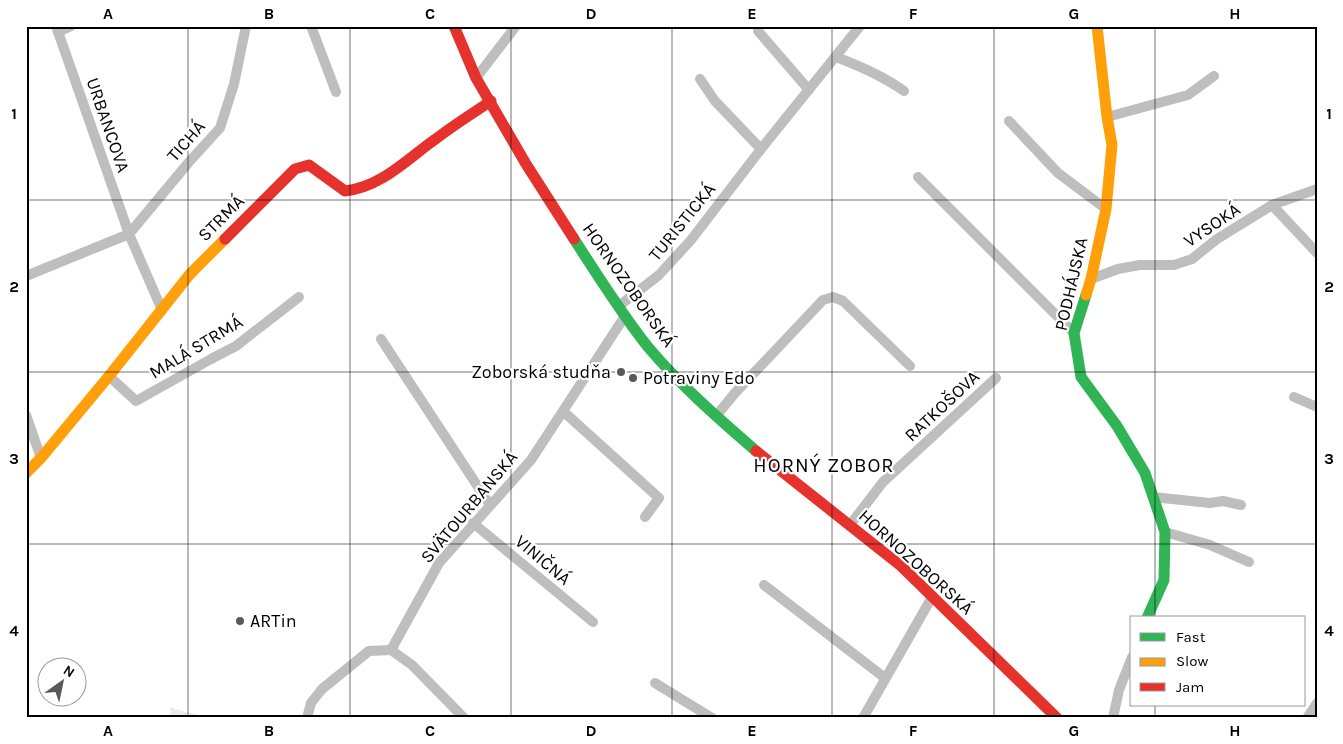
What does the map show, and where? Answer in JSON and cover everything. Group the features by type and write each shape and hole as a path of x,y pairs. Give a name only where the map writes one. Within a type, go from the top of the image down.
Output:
{"street":[{"path":"57,29 71,26"},
{"name":"TICHÁ","path":"129,234 220,128 234,84 246,26"},
{"path":"311,26 336,92"},
{"name":"HORNOZOBORSKÁ","path":"454,26 476,78 526,164 606,289 647,346 716,416 755,450 900,566 1057,718"},
{"path":"476,78 516,26"},
{"name":"TURISTICKÁ","path":"619,306 659,275 691,240 760,149 860,26"},
{"name":"PODHÁJSKA","path":"1097,26 1112,145 1106,209 1091,279 1074,333 1080,376 1121,434 1144,473 1165,532 1164,580 1148,616"},
{"name":"URBANCOVA","path":"57,29 129,234 162,310"},
{"path":"758,32 809,90"},
{"path":"836,57 880,76 904,91"},
{"path":"1107,117 1188,95 1214,76"},
{"path":"700,79 715,101 760,149"},
{"name":"STRMÁ","path":"26,473 41,458 110,376 190,274 295,169 309,165 345,191 355,190 383,179 436,138 491,101"},
{"path":"1009,120 1058,173 1106,209"},
{"path":"918,176 1074,333"},
{"name":"VYSOKÁ","path":"1091,279 1118,269 1140,265 1174,265 1192,259 1217,239 1272,205 1317,189"},
{"path":"1272,205 1317,253"},
{"path":"26,276 129,234"},
{"name":"MALÁ STRMÁ","path":"110,376 136,401 236,346 299,297"},
{"path":"716,416 823,300 833,297 843,301 910,366"},
{"name":"SVÄTOURBANSKÁ","path":"391,650 439,563 531,460 625,316"},
{"path":"381,339 490,505"},
{"name":"RATKOŠOVA","path":"850,525 883,482 996,378"},
{"path":"1294,397 1317,407"},
{"path":"564,412 659,498 645,517"},
{"path":"26,414 41,458"},
{"path":"1153,497 1210,503 1223,501 1241,505"},
{"name":"VINIČNÁ","path":"473,523 593,622"},
{"path":"1165,532 1210,545 1249,562"},
{"path":"764,585 885,678"},
{"path":"863,718 932,597"},
{"path":"307,718 310,703 322,689 369,651 391,650 412,664 464,718"},
{"path":"1113,718 1119,690 1130,662"},
{"path":"655,683 712,718"},
{"path":"1307,718 1317,703"}],"green space":[{"path":"171,708 210,718 169,718"}],"traffic: fast":[{"path":"574,239 619,308 660,361 686,388 756,451"},
{"path":"1086,295 1074,333 1081,377 1117,426 1145,473 1165,532 1164,580 1148,616"}],"traffic: slow":[{"path":"1086,295 1106,209 1112,145 1097,26"},
{"path":"26,473 41,458 109,376 190,274 225,239"}],"traffic: jam":[{"path":"454,26 476,78 526,164 574,239"},
{"path":"225,239 295,169 309,165 345,191 371,184 383,178 450,128 491,101"},
{"path":"756,451 901,566 1057,718"}],"place":[{"name":"Zoborská studňa","path":"621,372"},
{"name":"Potraviny Edo","path":"633,378"},
{"name":"ARTin","path":"240,621"}],"district":[{"name":"HORNÝ ZOBOR","path":"824,465"}]}
